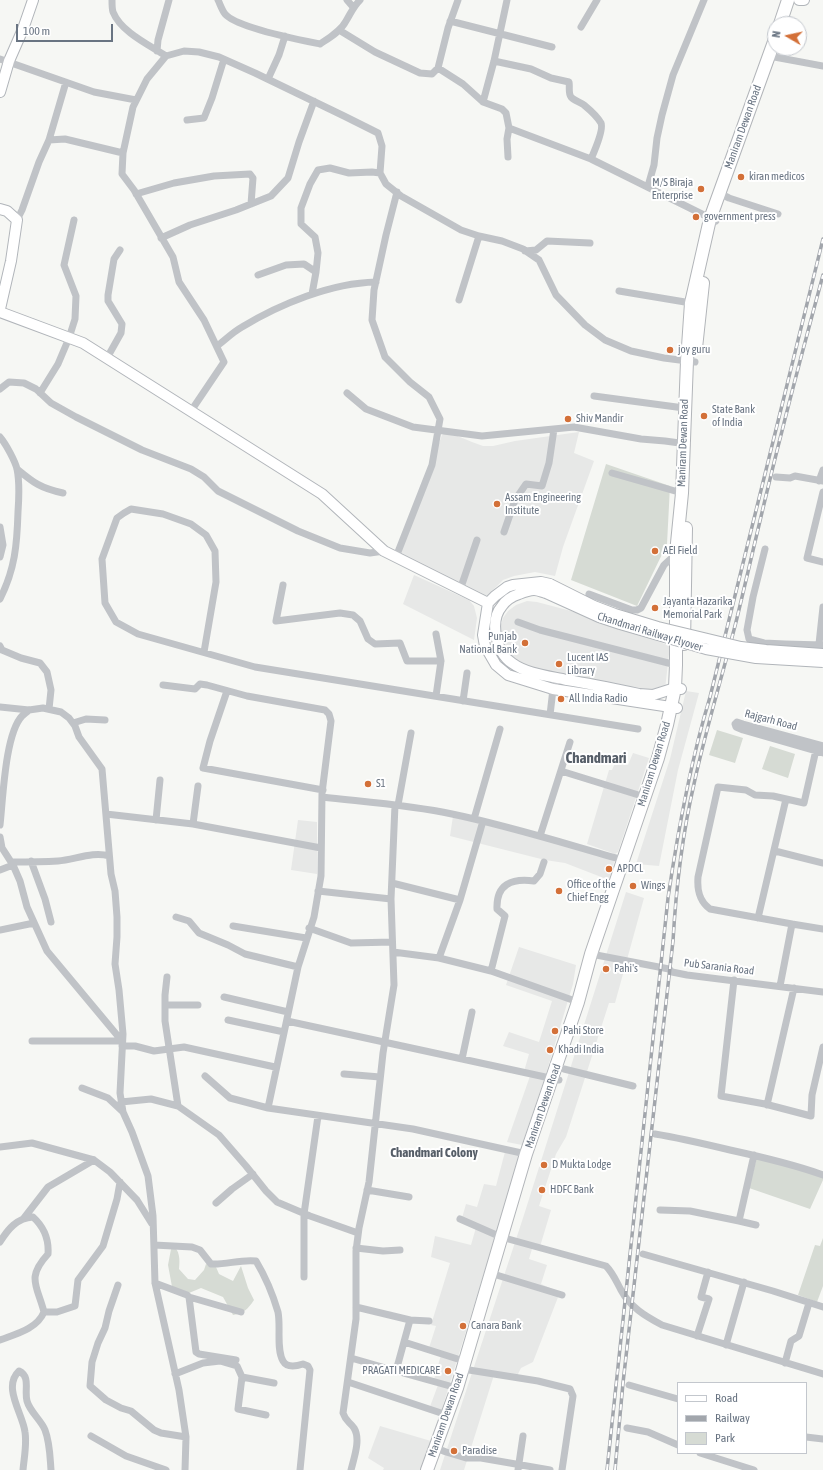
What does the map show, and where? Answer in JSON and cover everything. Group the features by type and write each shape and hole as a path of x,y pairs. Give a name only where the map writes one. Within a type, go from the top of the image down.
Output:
{"main road":[{"path":"0,92 4,60 23,30 33,0"},
{"path":"783,16 788,0"},
{"path":"791,16 796,0"},
{"path":"799,0 804,0"},
{"name":"Maniram Dewan Road","path":"504,1238 559,1076 623,860 674,707 678,688 685,620 681,553 682,493 686,444 684,408 706,262 713,220 725,196 742,143 773,56"},
{"name":"Maniram Dewan Road","path":"678,688 676,665 691,361 691,303 713,220 737,143 773,56"},
{"path":"0,209 7,211 17,220 11,261 0,309"},
{"path":"0,312 83,343 322,494 384,551 488,603 483,635 485,646 496,665 508,675 553,689 674,707"},
{"name":"Chandmari Railway Flyover","path":"488,603 507,587 541,582 548,589 600,617 706,649 756,658 823,662"},
{"name":"Chandmari Railway Flyover","path":"678,688 653,695 639,694 557,678 525,670 510,663 500,649 495,632 501,606 515,595 525,591 548,589 614,614 658,627 741,647 766,650 822,648"},
{"name":"Maniram Dewan Road","path":"427,1470 466,1365 504,1238 526,1154 559,1076 578,1002 664,760 674,727 674,707"},
{"name":"Maniram Dewan Road","path":"434,1470 463,1389 466,1365"}],"street":[{"path":"112,0 113,11 119,22 135,36 166,56"},
{"path":"157,51 158,40 169,0"},
{"path":"218,0 225,15 244,24 269,33 320,44 334,35 346,23 353,7 360,0"},
{"path":"347,0 353,7"},
{"path":"339,30 375,52 420,73 432,74 438,68 457,0"},
{"path":"483,102 494,61 507,0"},
{"path":"581,27 596,0"},
{"path":"648,186 654,165 657,138 662,115 673,74 704,0"},
{"path":"450,21 552,47"},
{"path":"268,79 279,55 285,36"},
{"path":"191,411 224,362 204,320 179,282 173,257 136,194 122,174 123,153 133,107 146,78 166,56 184,51 199,52 224,59 314,101 378,134 382,146 380,173 386,184 397,192 461,230 502,241 524,250 539,260 556,295 585,325 605,340 631,351 664,358 691,361"},
{"path":"782,56 823,66"},
{"path":"187,120 204,118 224,59"},
{"path":"4,60 94,92 136,100"},
{"path":"494,61 531,69 551,78 570,82 570,96 590,110 601,126 597,144 591,159"},
{"path":"438,68 463,84 483,102 506,113 509,128 507,139 508,157"},
{"path":"17,220 49,140 66,82"},
{"path":"161,238 190,225 271,196 288,178 314,101"},
{"path":"509,128 591,159 648,186 713,220"},
{"path":"49,140 65,139 123,153"},
{"path":"312,294 318,253 315,237 301,224 301,208 310,184 318,170 330,168 349,173 380,173"},
{"path":"136,194 180,182 214,176 250,174 253,178 251,204"},
{"path":"396,556 432,466 440,419 429,397 410,382 385,357 372,320 374,290 397,192"},
{"path":"725,196 778,214"},
{"path":"40,393 58,364 75,319 76,296 64,265 74,220"},
{"path":"459,300 479,236"},
{"path":"524,250 536,250 547,241 590,243"},
{"path":"107,358 121,333 122,324 108,301 114,259 120,250"},
{"path":"258,274 286,265 304,264 316,272"},
{"path":"217,346 240,328 277,309 312,294 359,282 376,282"},
{"path":"619,291 691,303"},
{"path":"0,389 9,382 24,383 36,389 51,403 81,421 142,450 191,469 204,477 218,491 298,531 340,548 370,553 384,551"},
{"path":"347,393 366,409 413,427 482,436 574,427 641,439 686,444"},
{"path":"594,396 684,408"},
{"path":"504,532 515,500 526,484 542,486 549,462 554,429"},
{"path":"0,437 17,468 30,480 45,489 63,493"},
{"path":"0,599 7,585 18,541 20,492 17,468"},
{"path":"776,477 790,478 796,476 821,481 823,470"},
{"path":"612,473 682,493"},
{"path":"823,492 807,558 823,562"},
{"path":"204,652 216,582 215,551 206,535 191,524 163,514 131,509 116,518 102,559 105,603 116,622 138,634 255,668 638,729"},
{"path":"0,527 3,545 0,557"},
{"path":"460,590 477,540"},
{"path":"765,550 753,597 747,630 749,639 822,648 823,607"},
{"path":"589,594 632,610 637,610 641,608 664,565 681,553"},
{"path":"283,585 276,621 340,613 353,615 360,621 368,639 375,644 400,643 407,661 441,661"},
{"path":"518,622 540,630 676,665"},
{"path":"436,634 441,661 436,696"},
{"path":"0,646 2,650 21,658 40,663 47,672 51,690 49,709"},
{"path":"463,700 467,674"},
{"path":"550,715 553,689 557,678"},
{"path":"163,685 195,689 200,684 247,696 325,710 329,714 331,721 322,793 321,876 314,916 298,967 287,1021 275,1067 268,1108"},
{"path":"227,691 210,741 203,768 322,793 474,819 623,860"},
{"path":"0,707 29,710 43,708 60,712 69,718 73,723 79,737 102,769 109,856 115,891 117,917 115,964 121,1010 121,1102 123,1112 148,1176 153,1226 155,1283 175,1374 186,1437 184,1470"},
{"path":"0,825 8,753 13,734 21,717 29,710"},
{"path":"73,723 86,719 105,720"},
{"name":"Rajgarh Road","path":"820,752 742,730 736,727 735,724 737,722 823,746"},
{"path":"474,819 500,729"},
{"path":"351,1470 357,1436 353,1427 345,1420 343,1413 351,1358 356,1307 356,1248 367,1190 384,1043 394,986 391,899 397,805 411,733"},
{"path":"540,836 570,742"},
{"path":"820,752 804,803 755,794 746,790 718,787 697,886 700,899 704,905 710,909 823,929"},
{"path":"561,771 645,797"},
{"path":"156,820 160,780"},
{"path":"193,824 198,786"},
{"path":"758,918 775,851 786,799"},
{"path":"106,814 193,824 321,848"},
{"path":"439,958 460,900 483,821"},
{"path":"0,837 2,848 20,881 27,908 48,951 122,1044"},
{"path":"775,851 823,863"},
{"path":"0,870 12,864 30,861 58,861 91,855 109,856"},
{"path":"30,861 45,899 51,922"},
{"path":"491,972 505,916 497,909 496,899 502,888 512,881 523,880 534,882 540,874 544,862"},
{"path":"392,883 460,900"},
{"path":"318,891 391,899"},
{"path":"176,916 189,921 199,933 245,954 298,967"},
{"path":"0,930 34,923"},
{"path":"780,986 792,924"},
{"path":"234,926 306,938"},
{"path":"309,928 351,944 392,942"},
{"path":"393,952 439,958 491,972 578,1002"},
{"name":"Pub Sarania Road","path":"594,955 661,968 687,975 823,992"},
{"path":"167,977 165,1021 178,1106"},
{"path":"734,980 721,1096 811,1116 812,1095 823,1047"},
{"path":"767,1105 794,988"},
{"path":"224,997 288,1012"},
{"path":"165,1005 198,1005"},
{"path":"462,1059 472,1012"},
{"path":"228,1020 284,1032"},
{"path":"287,1021 462,1059 559,1076 633,1086"},
{"path":"32,1040 122,1044 154,1051 184,1047 275,1067"},
{"path":"344,1074 380,1077"},
{"path":"206,1076 230,1098 268,1108 413,1129 526,1154"},
{"path":"82,1088 108,1098 123,1112"},
{"path":"121,1102 151,1098 178,1106 219,1135 277,1202 304,1214 358,1233"},
{"path":"304,1277 304,1214 318,1116"},
{"path":"654,1134 754,1155 801,1167 823,1175"},
{"path":"0,1147 32,1143 94,1160 110,1172 137,1200 153,1226"},
{"path":"739,1221 754,1155"},
{"path":"0,1242 8,1230 24,1218 48,1187 94,1160"},
{"path":"216,1202 253,1174"},
{"path":"44,1312 57,1312 75,1306 78,1280 103,1246 117,1199 120,1182"},
{"path":"367,1190 409,1197"},
{"path":"660,1210 690,1211 756,1225"},
{"path":"0,1340 32,1326 41,1320 44,1312 34,1284 35,1273 48,1254 49,1243 39,1222 33,1217 24,1218"},
{"path":"460,1219 504,1238 606,1266 612,1272 621,1291 631,1304 640,1312 662,1325 823,1374"},
{"path":"154,1245 192,1247 200,1250 211,1264 237,1261 256,1261 262,1272 278,1313 280,1329 279,1342 282,1360 284,1363 289,1365 298,1366 303,1364 308,1366 310,1370 300,1470"},
{"path":"356,1248 383,1251 400,1250"},
{"path":"644,1254 744,1282 823,1307"},
{"path":"697,1336 709,1299 701,1297 708,1272"},
{"path":"493,1274 562,1295"},
{"path":"726,1345 744,1282"},
{"path":"155,1283 189,1297 241,1312"},
{"path":"118,1285 109,1311 106,1328 98,1343 92,1362 90,1386 106,1400 121,1408 131,1411 154,1430 161,1433 186,1437"},
{"path":"189,1297 196,1352 199,1354 236,1360"},
{"path":"785,1363 791,1341 799,1336 809,1303"},
{"path":"356,1307 410,1320 429,1321"},
{"path":"396,1371 410,1320"},
{"path":"404,1342 466,1365 538,1381 570,1390 573,1396 562,1470"},
{"path":"351,1358 457,1388"},
{"path":"175,1374 203,1363 220,1361 237,1366 242,1377 238,1409 266,1416"},
{"path":"23,1470 26,1433 12,1385 14,1375 19,1371 23,1372 26,1377 27,1402 45,1430 49,1445 51,1470"},
{"path":"242,1377 274,1383"},
{"path":"348,1382 447,1415"},
{"path":"629,1385 677,1399"},
{"path":"627,1428 648,1432 677,1445"},
{"path":"91,1436 126,1456 166,1470"},
{"path":"519,1468 523,1436"},
{"path":"807,1437 823,1440"},
{"path":"441,1450 466,1458 481,1458 519,1468 550,1470"},
{"path":"703,1454 754,1470"}],"shaded area":[{"name":"Assam Engineering Institute","path":"448,432 483,446 493,446 515,441 579,432 574,453 594,461 563,547 555,576 535,572 514,576 503,580 488,595 482,596 398,555 442,435"},
{"path":"414,575 469,600 474,606 477,618 474,640 403,604"},
{"path":"527,601 537,602 590,616 670,646 665,689 654,693 523,666 502,648 500,628 503,618 508,611 516,605"},
{"path":"686,691 699,693 678,770 659,866 636,864 670,759"},
{"path":"633,753 649,758 618,852 615,854 587,844 609,770 612,770 616,761 628,765"},
{"path":"453,816 615,859 609,880 565,863 545,860 450,836"},
{"path":"298,820 317,822 317,874 291,870"},
{"path":"626,892 644,898 615,1003 609,1003 566,1137 556,1154 539,1206 551,1210 539,1250 532,1249 529,1259 547,1265 541,1284 560,1292 533,1362 521,1368 517,1376 494,1375 464,1470 440,1470 523,1218"},
{"path":"519,947 576,965 573,984 545,1077 522,1145 507,1142 530,1076 526,1076 525,1068 529,1054 503,1046 509,1032 539,1042 552,1001 506,985"},
{"path":"506,1148 521,1154 440,1415 428,1412 438,1385 433,1383 441,1355 428,1351 436,1326 431,1325 450,1263 431,1257 435,1236 471,1245 477,1224 462,1218 466,1204 477,1207 484,1184 496,1186"},
{"path":"380,1426 431,1441 422,1470 383,1470 384,1468 368,1458"}],"green space":[{"path":"606,464 670,486 667,544 637,606 571,580"},
{"path":"717,730 743,738 735,763 709,755"},
{"path":"770,746 795,754 788,778 762,769"},
{"path":"757,1157 823,1176 823,1180 810,1209 749,1188"},
{"path":"823,1238 823,1286 817,1302 798,1295 815,1245 820,1246"},
{"path":"172,1244 177,1249 179,1255 179,1269 188,1279 195,1280 204,1270 206,1264 216,1267 219,1274 233,1281 241,1266 248,1288 254,1300 252,1303 243,1312 233,1315 223,1297 201,1288 189,1293 173,1292 168,1265"}],"railway":[{"path":"607,1470 668,898 676,847 696,747 710,697 823,239"},
{"path":"615,1470 623,1383 673,941 678,882 686,823 704,742 737,618 776,454 823,275"}],"place":[{"name":"kiran medicos","path":"741,177"},
{"name":"M/S Biraja Enterprise","path":"701,189"},
{"name":"government press","path":"696,217"},
{"name":"joy guru","path":"670,350"},
{"name":"State Bank of India","path":"704,416"},
{"name":"Shiv Mandir","path":"568,419"},
{"name":"Assam Engineering Institute","path":"497,504"},
{"name":"AEI Field","path":"655,551"},
{"name":"Jayanta Hazarika Memorial Park","path":"655,608"},
{"name":"Punjab National Bank","path":"525,643"},
{"name":"Lucent IAS Library","path":"559,664"},
{"name":"All India Radio","path":"561,699"},
{"name":"S1","path":"368,784"},
{"name":"APDCL","path":"609,869"},
{"name":"Wings","path":"633,886"},
{"name":"Office of the Chief Engg","path":"559,891"},
{"name":"Pahi's","path":"606,969"},
{"name":"Pahi Store","path":"555,1031"},
{"name":"Khadi India","path":"550,1050"},
{"name":"D Mukta Lodge","path":"544,1165"},
{"name":"HDFC Bank","path":"542,1190"},
{"name":"Canara Bank","path":"463,1326"},
{"name":"PRAGATI MEDICARE","path":"448,1371"},
{"name":"Paradise","path":"454,1451"}],"district":[{"name":"Chandmari","path":"596,758"},
{"name":"Chandmari Colony","path":"434,1153"}]}
